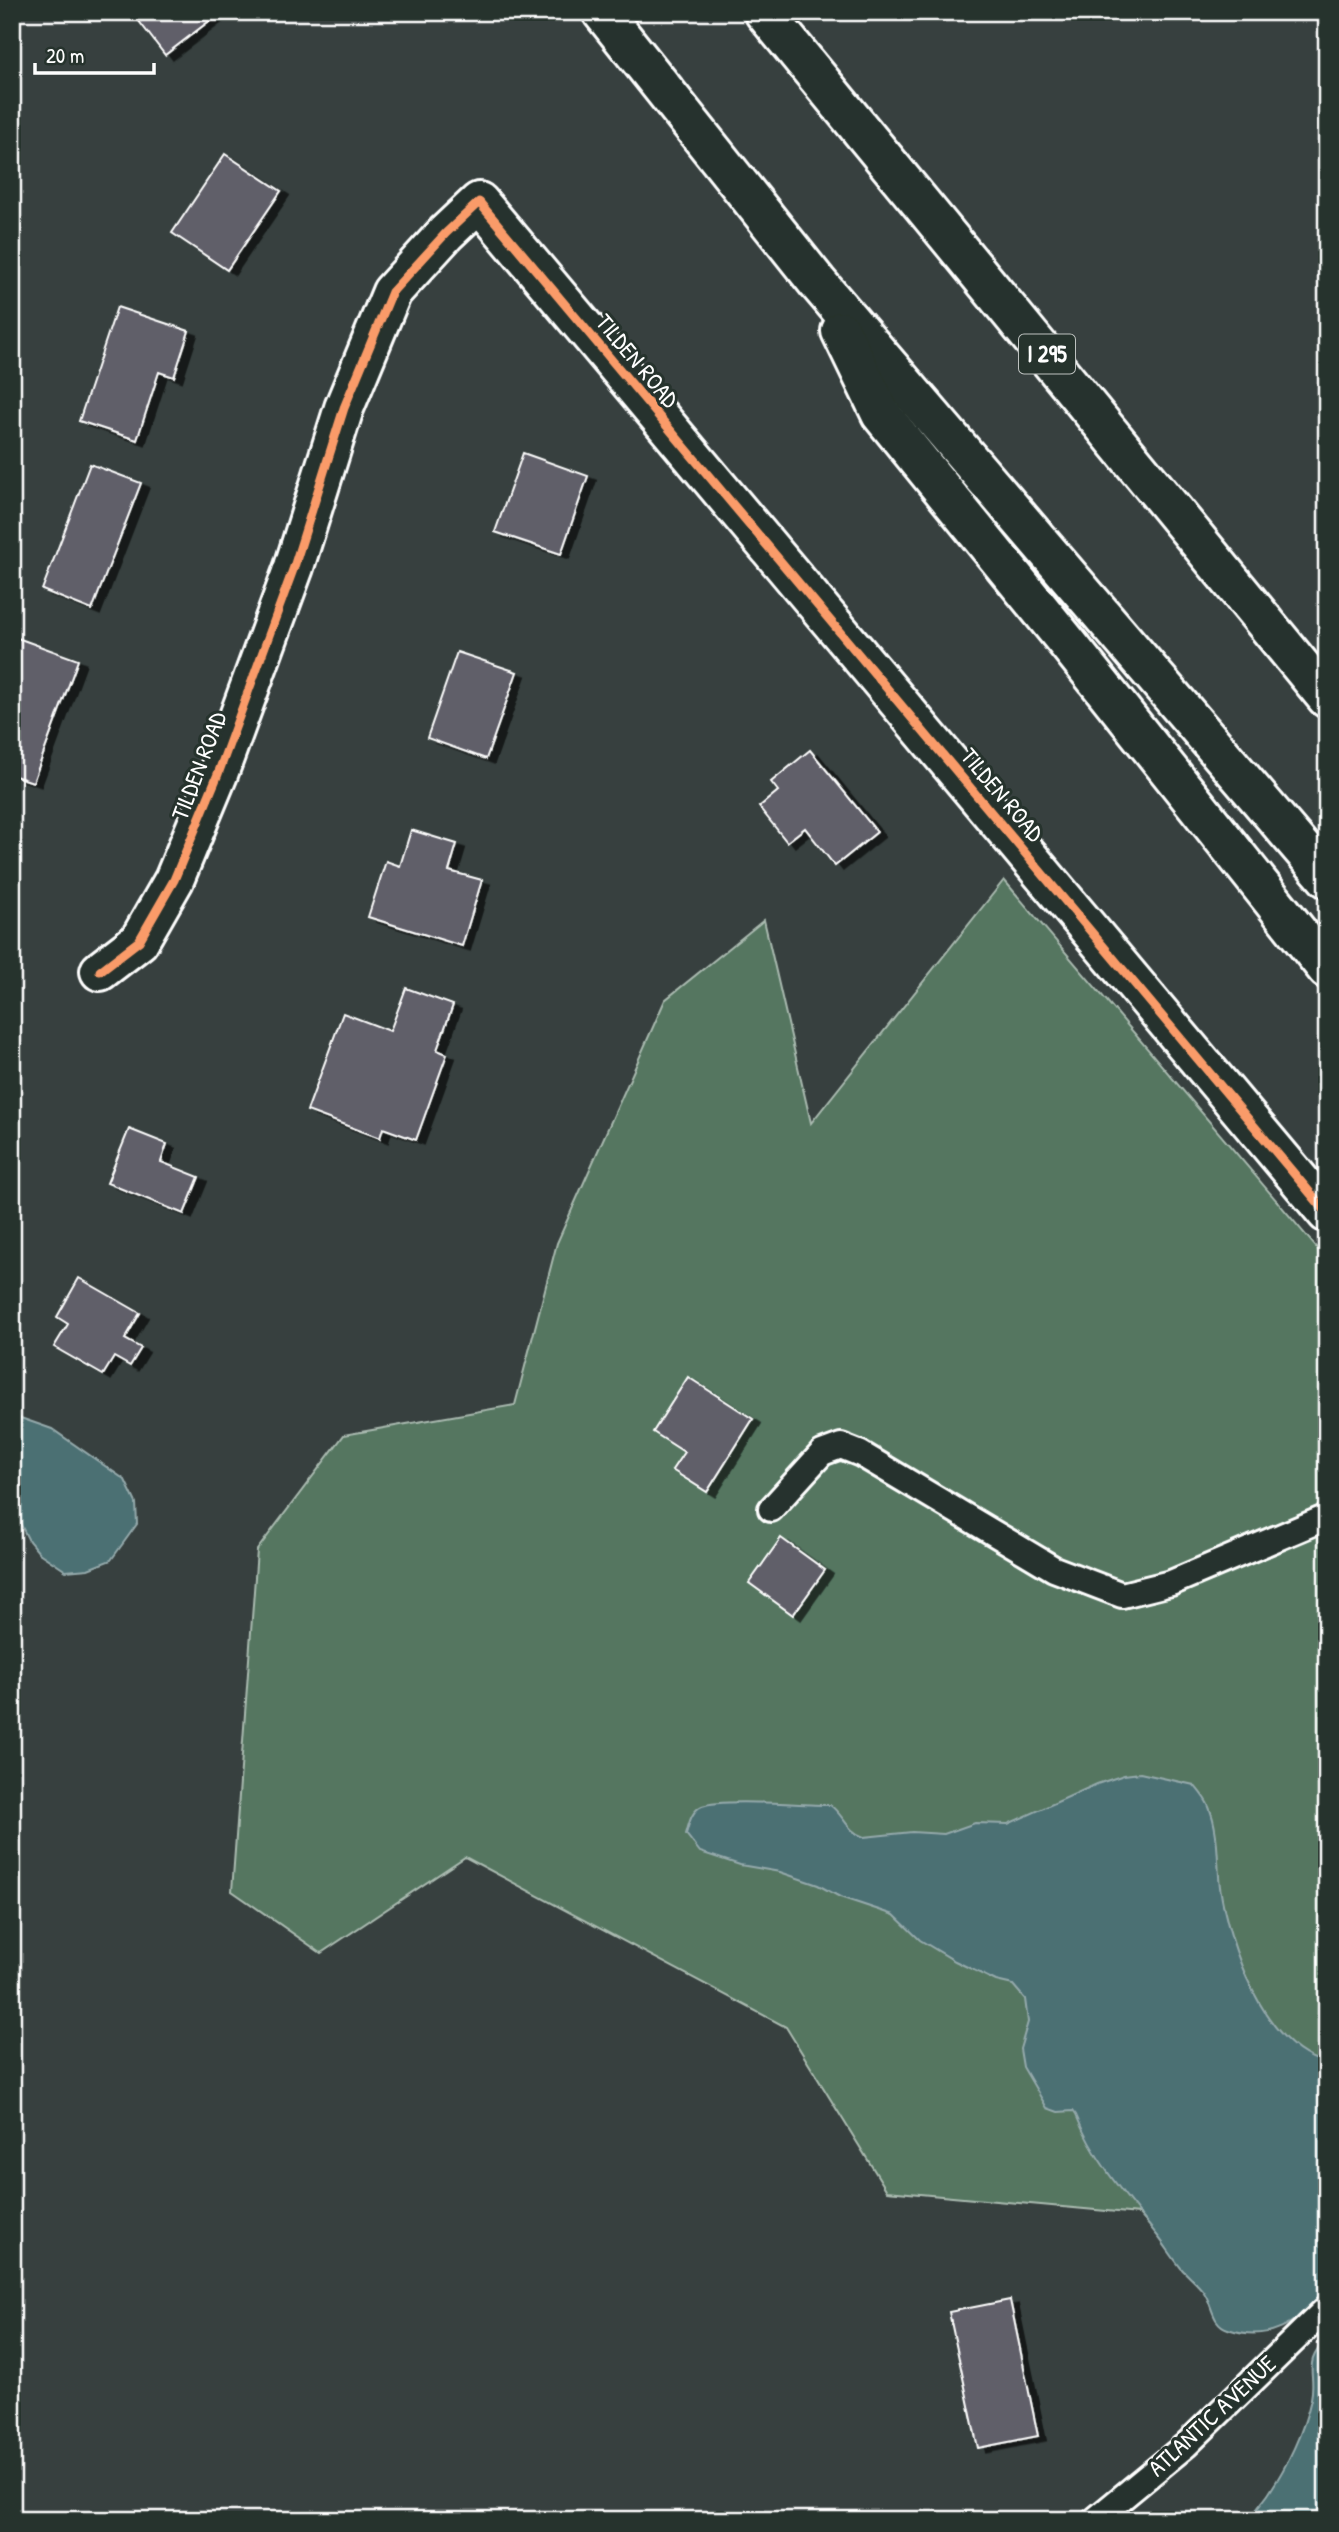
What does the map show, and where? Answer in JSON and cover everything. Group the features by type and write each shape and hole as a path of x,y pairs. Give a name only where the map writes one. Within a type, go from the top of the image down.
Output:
{"main road":[{"path":"602,12 817,282 1327,878"},
{"name":"I 295","path":"764,12 1141,468 1327,698"},
{"name":"TILDEN ROAD","path":"100,971 139,941 174,880 218,774 294,567 344,408 392,292 446,233 479,202 1327,1213"},
{"path":"817,282 881,414 1327,969"}],"lane":[{"path":"771,1509 822,1453 841,1446 861,1454 1054,1569 1122,1595 1171,1583 1248,1553 1327,1517"},
{"name":"ATLANTIC AVENUE","path":"1095,2520 1185,2445 1327,2308"}],"green space":[{"path":"1004,880 1327,1260 1327,2291 1243,2332 1139,2214 887,2191 786,2027 465,1857 321,1953 232,1891 257,1550 344,1435 515,1405 557,1243 665,1000 764,920 811,1123"}],"water":[{"path":"12,1415 52,1429 125,1480 136,1503 137,1524 111,1560 88,1569 66,1571 39,1553 29,1541 12,1507"},
{"path":"1140,1773 1194,1785 1204,1798 1215,1826 1224,1910 1241,1964 1253,1991 1285,2037 1305,2054 1327,2063 1327,2293 1283,2327 1258,2334 1228,2329 1218,2323 1203,2291 1181,2268 1101,2163 1073,2111 1058,2112 1047,2108 1023,2067 1020,2049 1028,2022 1025,1999 1013,1985 996,1981 955,1961 920,1940 894,1915 840,1897 818,1885 780,1872 740,1865 700,1852 686,1834 689,1822 698,1808 712,1804 744,1802 830,1805 853,1831 864,1837 912,1832 944,1834 975,1823 1008,1824 1097,1784"},
{"path":"1327,2339 1327,2520 1250,2520 1276,2483 1299,2436 1311,2399 1314,2355"}],"building":[{"path":"140,12 221,12 165,55 135,16"},
{"path":"225,154 281,191 227,270 172,233"},
{"path":"117,307 189,331 174,377 159,372 137,440 79,421"},
{"path":"523,453 588,476 561,554 495,532"},
{"path":"90,464 141,483 92,610 42,590"},
{"path":"12,636 78,660 33,782 12,775"},
{"path":"457,652 517,672 486,759 427,738"},
{"path":"810,750 877,832 835,866 805,828 787,842 759,807 778,791 771,782"},
{"path":"411,830 457,844 449,871 482,880 462,946 368,917 386,861 400,866"},
{"path":"406,988 453,1005 437,1050 447,1054 416,1140 383,1128 380,1138 307,1111 343,1013 390,1031"},
{"path":"129,1129 167,1144 161,1162 199,1177 184,1214 107,1183"},
{"path":"79,1278 140,1313 125,1339 141,1348 130,1366 114,1357 103,1375 54,1347 68,1324 57,1317"},
{"path":"688,1377 753,1419 707,1492 672,1470 684,1452 653,1432"},
{"path":"781,1538 825,1570 793,1615 749,1583"},
{"path":"1010,2300 1038,2436 978,2448 949,2312"}],"cycle path":[{"path":"100,971 139,941 174,880 218,774 294,567 344,408 392,292 446,233 479,202 1327,1213"}]}
